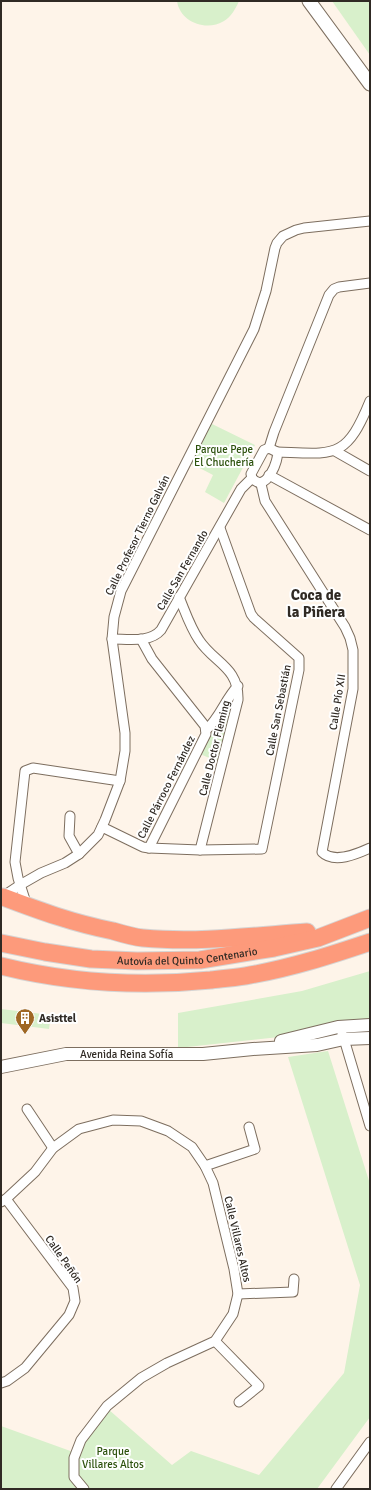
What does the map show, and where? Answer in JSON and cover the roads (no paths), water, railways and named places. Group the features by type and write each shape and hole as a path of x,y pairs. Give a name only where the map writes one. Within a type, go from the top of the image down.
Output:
{"highway":[{"path":"2,897 53,916 84,925 142,938 182,940 233,939 341,929"},
{"name":"Autovía del Quinto Centenario","path":"1,942 45,952 90,958 138,962 200,960 274,948 318,938 370,918"},
{"path":"1,966 75,980 120,983 185,982 250,976 314,961 370,942"}],"main road":[{"path":"309,1 370,84"}],"street":[{"name":"Calle Profesor Tierno Galván","path":"2,897 41,873 65,863 79,854 92,842 102,827 120,781 124,759 125,742 112,639 114,617 121,591 254,329 266,291 276,243 283,236 296,230 370,221"},
{"path":"370,283 339,287 334,289 328,296 274,432 273,450 278,458 265,482 261,484 255,482 252,478 251,474 264,450 273,450 321,454 335,451 346,444 361,423 370,401"},
{"path":"361,423 370,426"},
{"path":"335,451 370,471"},
{"path":"269,475 370,530"},
{"name":"Calle San Fernando","path":"112,639 152,637 158,633 220,528 241,489 252,478"},
{"name":"Calle Pío XII","path":"261,484 265,501 345,627 353,650 353,689 322,852 332,857 341,857 370,848"},
{"name":"Calle San Sebastián","path":"200,850 262,849 300,660 253,616 220,528"},
{"path":"179,597 197,638 231,673 238,686 212,724 206,730"},
{"name":"Calle Párroco Fernández","path":"141,638 149,655 205,726 206,730 206,734 196,756 149,848"},
{"name":"Calle Doctor Fleming","path":"200,850 238,700 238,686"},
{"path":"27,906 20,885 15,862 24,771 33,768 120,781"},
{"path":"70,816 69,836 79,854"},
{"path":"102,827 143,847 200,850"},
{"name":"Avenida Reina Sofía","path":"253,1049 338,1027 370,1025"},
{"path":"338,1027 344,1039 370,1126"},
{"name":"Avenida Reina Sofía","path":"1,1067 66,1054 203,1054 316,1045 344,1039 370,1038"},
{"path":"27,1109 53,1148"},
{"name":"Calle Villares Altos","path":"4,1200 35,1172 53,1148 79,1130 113,1120 141,1121 168,1131 192,1147 205,1166 213,1183 234,1269 238,1294 233,1314 216,1341"},
{"path":"205,1166 256,1149 249,1127"},
{"name":"Calle Peñón","path":"1,1383 7,1381 25,1368 69,1315 74,1301 73,1288 4,1200"},
{"path":"238,1294 293,1292 294,1279"},
{"path":"84,1489 74,1477 74,1458 81,1440 107,1406 141,1378 168,1363 216,1341 259,1386 239,1402"},
{"path":"336,1489 370,1442"}],"place":[{"name":"Asisttel","path":"25,1035"}],"district":[{"name":"Coca de la Piñera","path":"316,604"}],"park label":[{"name":"Parque Pepe El Chuchería","path":"224,455"},
{"name":"Parque Villares Altos","path":"113,1457"}]}
